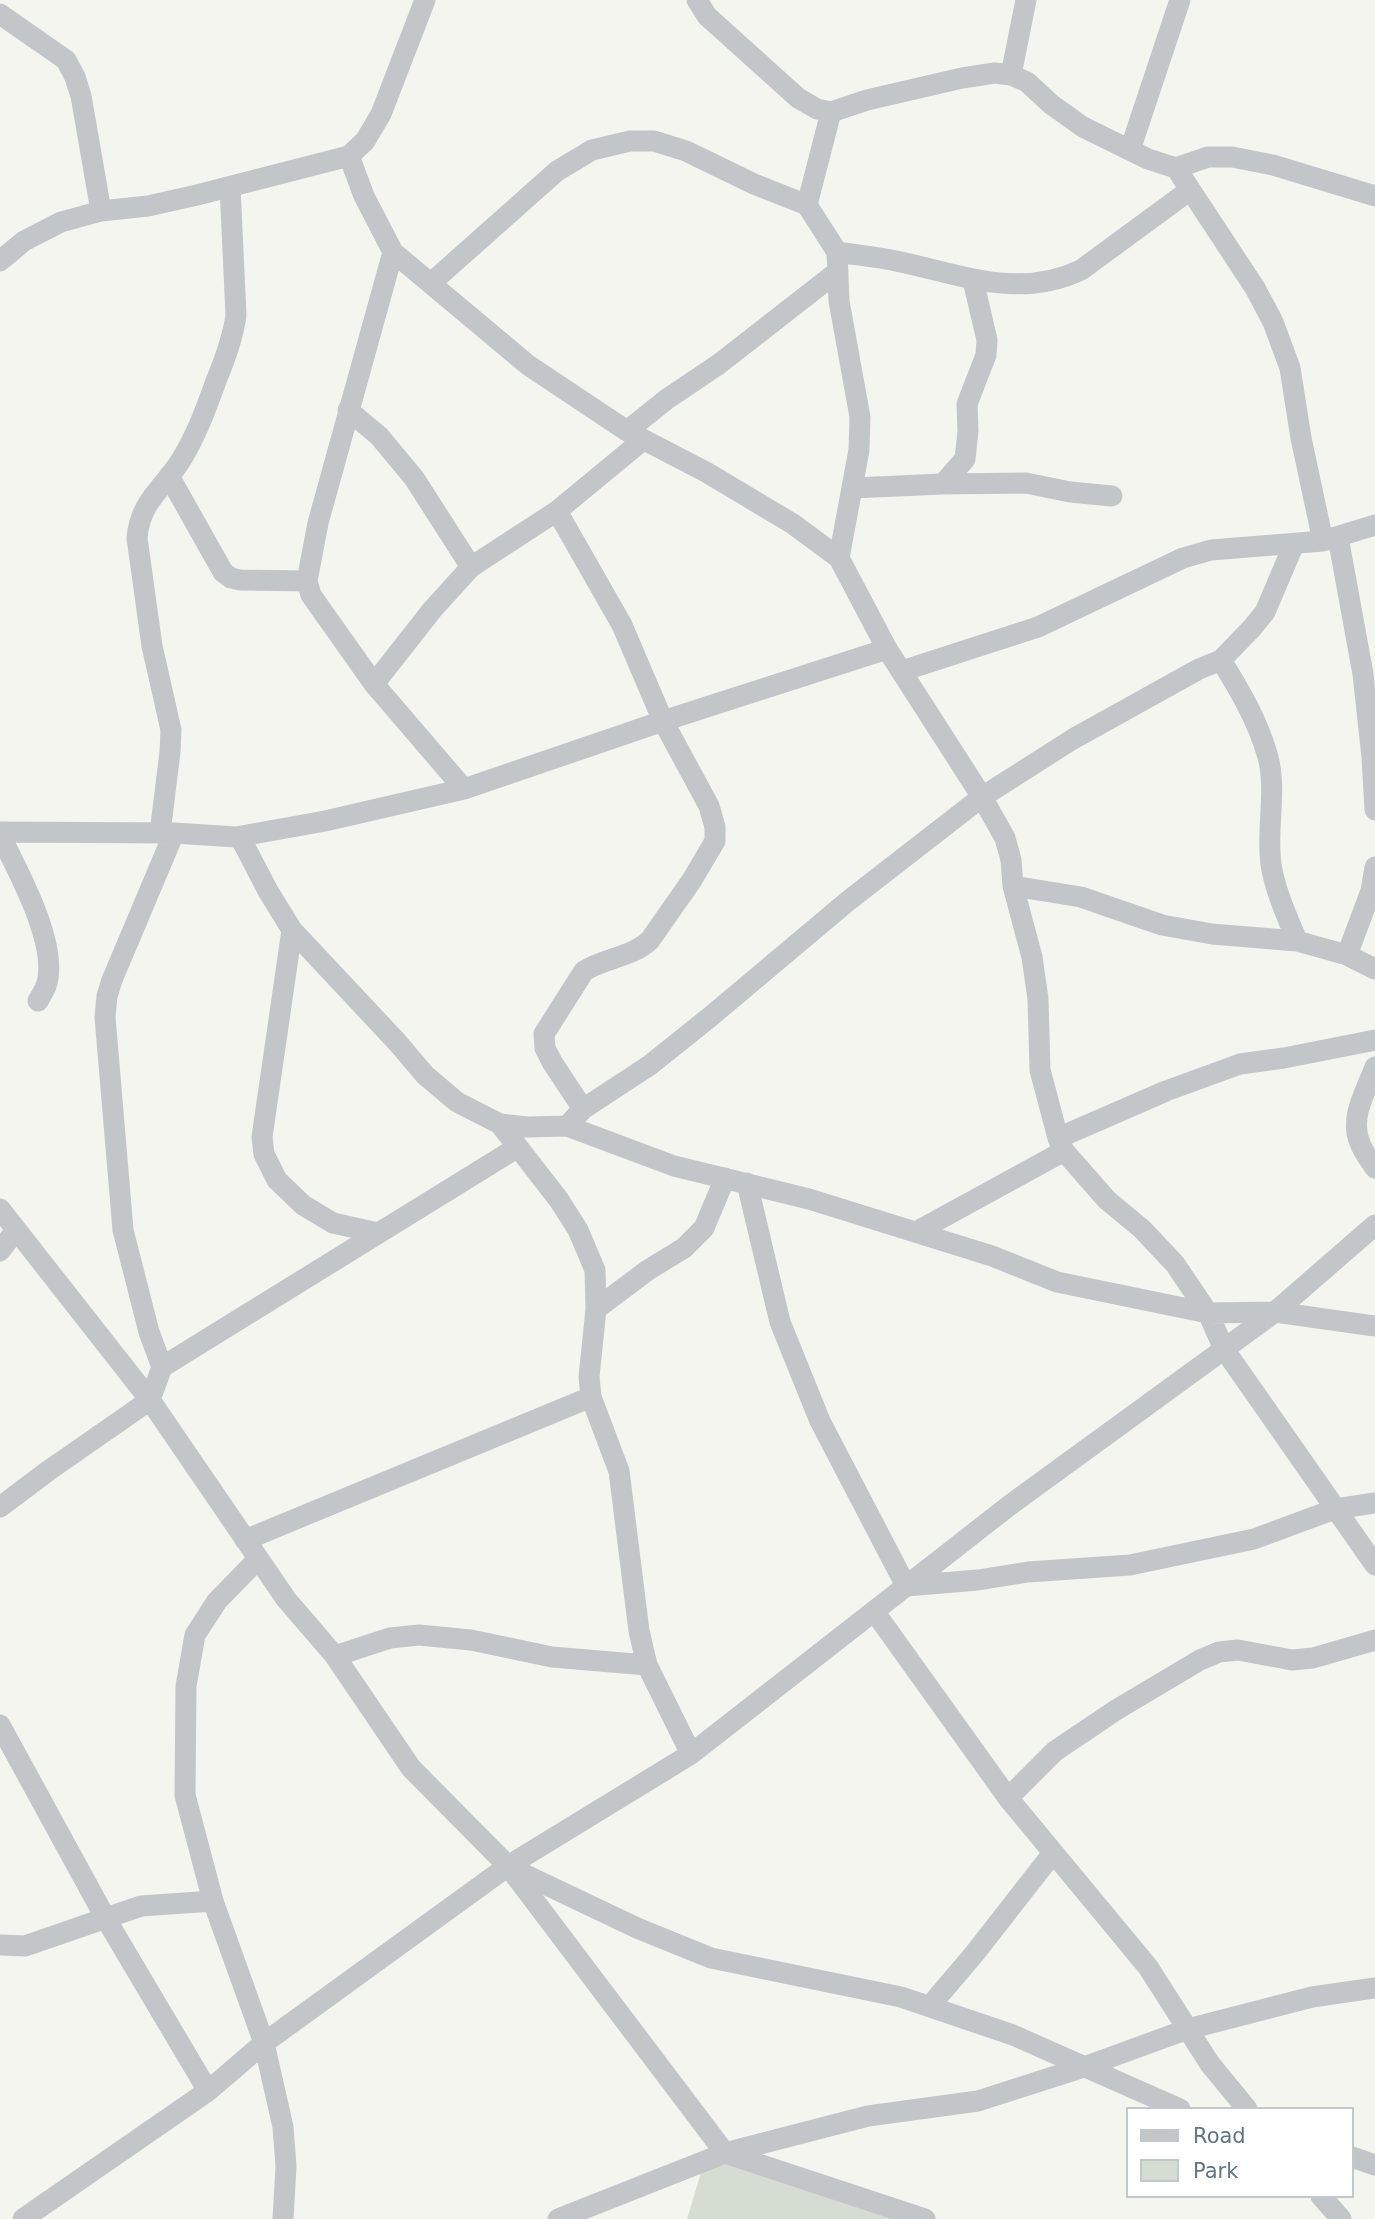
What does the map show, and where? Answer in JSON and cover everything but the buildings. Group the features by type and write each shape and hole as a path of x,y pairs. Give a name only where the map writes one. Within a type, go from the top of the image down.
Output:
{"street":[{"path":"0,261 24,241 61,222 101,211 148,206 349,156 365,141 381,114 425,0"},
{"path":"697,0 707,16 798,98 817,110 831,112 899,92 962,78 995,73 1011,75 1027,82 1083,128 1176,168 1255,288 1273,322 1290,368 1301,438 1331,539 1363,674 1374,757 1375,810"},
{"path":"1011,75 1026,0"},
{"path":"1130,150 1180,0"},
{"path":"0,14 66,60 75,77 81,96 101,211"},
{"path":"807,205 831,112"},
{"path":"431,283 557,171 592,150 630,141 654,141 686,151 754,184 807,205 837,262 839,301 860,416 859,450 839,558"},
{"path":"349,156 364,197 393,252 528,365 635,435 706,472 793,524 839,558 887,649 982,797 1004,838 1012,860 1013,886 1032,957 1038,999 1040,1070 1061,1145 1107,1199 1142,1229 1175,1264 1208,1313 1224,1349 1375,1565"},
{"path":"1176,168 1208,157 1232,157 1273,165 1375,196"},
{"path":"162,1367 149,1332 123,1230 105,1017 111,981 167,833 171,730 152,646 136,538 138,523 143,510 192,441 234,335 236,315 230,187"},
{"path":"374,684 432,610 471,566 557,511 635,435 667,399 719,364 837,262 895,260 973,280 1000,284 1062,279 1081,270 1190,190"},
{"path":"393,252 317,523 306,580 311,595 374,684 464,789"},
{"path":"943,484 965,459 967,404 986,355 987,340 973,280"},
{"path":"348,410 379,436 414,478 471,566"},
{"path":"169,476 223,572 240,580 306,580"},
{"path":"852,488 1026,483 1070,492 1112,496"},
{"path":"557,511 622,625 663,721 709,806 715,827 715,841 692,880 650,940 642,948 584,971 544,1034 545,1048 552,1062 583,1109"},
{"path":"902,671 1038,627 1183,558 1211,550 1331,539 1375,525"},
{"path":"567,1126 583,1109 660,1057 848,901 982,797 1073,739 1199,668 1221,660 1265,612 1294,544"},
{"path":"38,1001 47,984 45,944 30,895 0,834 167,833 236,837 326,821 464,789 887,649"},
{"path":"1221,660 1253,714 1269,759 1272,792 1271,863 1278,895 1297,941"},
{"path":"236,837 242,841 292,930 425,1075 457,1102 500,1124 527,1127 567,1126 674,1166 808,1199 992,1256 1057,1282 1208,1313 1275,1312 1375,1326"},
{"path":"1347,955 1371,891 1375,867"},
{"path":"1013,886 1081,897 1162,925 1212,934 1297,941 1347,955 1375,969"},
{"path":"292,930 262,1137 264,1154 277,1181 303,1205 333,1223 378,1233"},
{"path":"916,1232 1061,1145 1166,1091 1240,1064 1375,1040"},
{"path":"1375,1067 1357,1114 1356,1129 1360,1144 1375,1168"},
{"path":"500,1124 559,1200 578,1230 595,1270 596,1309 590,1377 591,1398 619,1471 639,1631 647,1665 691,1754"},
{"path":"0,1507 150,1400 162,1367 517,1147"},
{"path":"596,1309 648,1270 684,1248 704,1228 725,1178"},
{"path":"747,1183 780,1322 820,1422 906,1586"},
{"path":"0,1209 150,1400 286,1599 335,1656 411,1769 508,1866 725,2153 925,2219"},
{"path":"23,2219 208,2091 264,2043 508,1866 691,1754 1010,1505 1275,1312 1375,1225"},
{"path":"0,1251 16,1230"},
{"path":"245,1540 591,1398"},
{"path":"906,1586 978,1580 1028,1572 1130,1565 1254,1539 1335,1510 1375,1503"},
{"path":"258,1559 217,1601 195,1635 186,1686 185,1795 212,1901 264,2043 283,2127 286,2166 283,2219"},
{"path":"874,1611 1008,1798 1148,1967 1210,2064 1245,2107"},
{"path":"335,1656 390,1638 418,1635 471,1640 552,1657 647,1665"},
{"path":"1008,1798 1055,1751 1116,1710 1200,1660 1219,1652 1238,1650 1292,1660 1313,1658 1375,1640"},
{"path":"0,1725 106,1919 208,2091"},
{"path":"930,2006 1053,1853"},
{"path":"508,1866 637,1928 711,1958 901,1997 930,2006 1013,2035 1175,2107"},
{"path":"0,1945 25,1946 141,1906 212,1901"},
{"path":"558,2219 725,2153 868,2116 978,2101 1084,2067 1188,2029 1312,1997 1375,1988"},
{"path":"1354,2158 1375,2165"},
{"path":"1323,2198 1341,2219"}],"green space":[{"path":"706,2156 913,2219 687,2219"}]}
